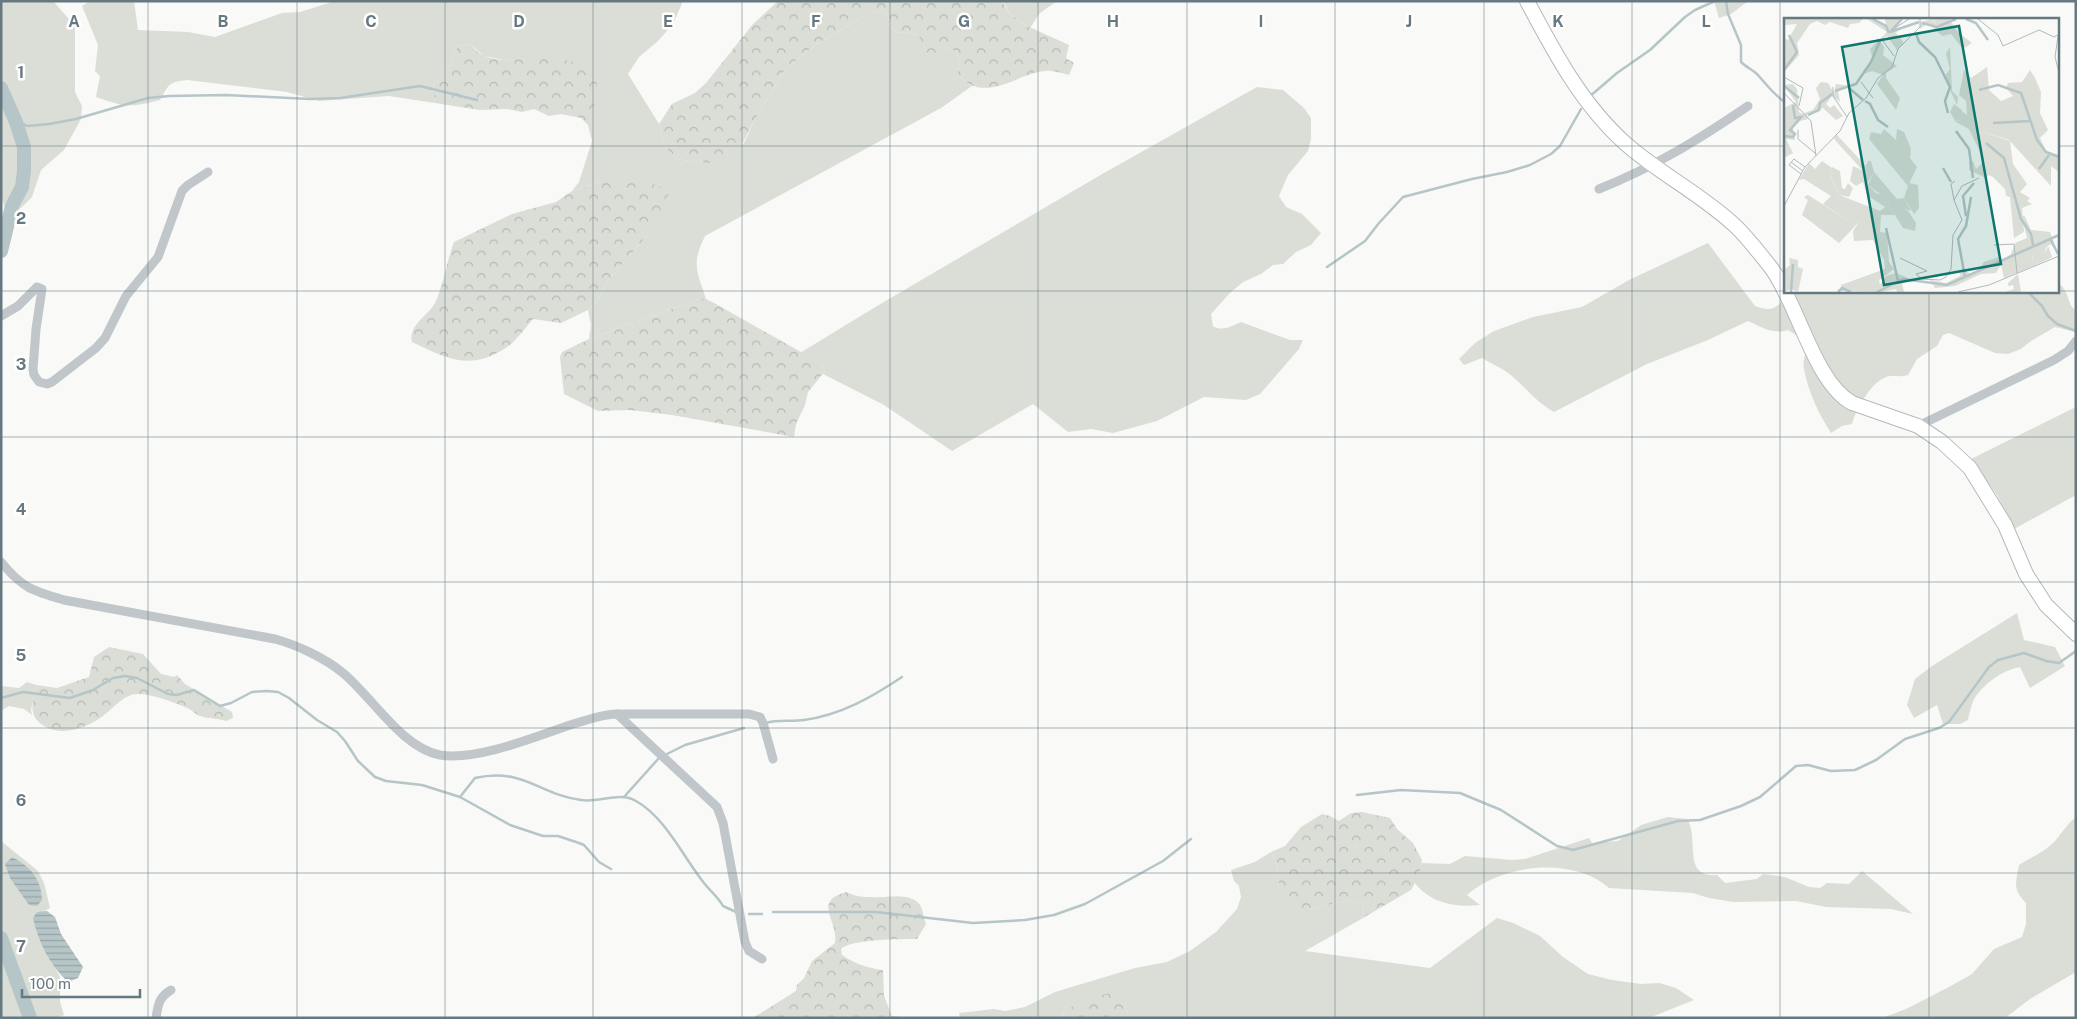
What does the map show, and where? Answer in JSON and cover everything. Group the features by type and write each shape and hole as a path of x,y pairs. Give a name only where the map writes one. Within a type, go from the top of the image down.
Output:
{"street":[{"path":"1527,1 1582,96 1606,125 1652,166 1733,223 1761,255 1784,290"},
{"path":"1600,189 1652,166 1700,139 1748,106"},
{"path":"1,316 21,303 37,287 42,289 33,369 34,375 39,382 48,384 52,382 96,348 105,338 126,296 158,257 182,191 208,172"},
{"path":"1785,292 1817,361 1838,394 1852,403 1918,426 1942,442 1970,468 2004,525 2026,574 2046,605 2076,634"},
{"path":"1918,426 2054,360 2068,352 2076,341"},
{"path":"1,562 21,583 41,593 91,605 275,639 289,644 342,671 408,739 429,752 448,756 466,755 505,746 601,715 725,713 756,715 761,719 773,759"},
{"path":"617,714 716,807 723,823 745,942 749,951 762,959"},
{"path":"156,1018 158,1002 171,990"}],"green space":[{"path":"1,1 54,2 75,26 75,92 82,106 81,119 64,150 41,170 32,197 8,217 1,196"},
{"path":"86,1 134,1 138,30 188,32 215,37 282,13 300,12 335,1 683,1 673,24 658,41 639,57 628,74 659,124 664,146 676,159 714,164 744,143 754,121 786,68 817,44 870,13 885,9 891,27 896,32 918,35 928,55 947,49 956,51 959,59 957,75 972,86 941,108 705,236 698,254 697,268 706,299 698,299 589,339 591,325 588,310 598,300 607,282 651,231 601,182 572,191 579,182 592,141 588,125 596,92 554,59 504,60 484,56 470,44 458,46 445,73 433,83 435,103 389,96 319,101 287,92 187,80 170,85 160,100 128,105 96,97 100,76 95,71 98,45 82,6 87,3"},
{"path":"778,1 1000,1 1009,13 1027,26 1069,45 1066,58 1074,63 1069,75 1045,71 992,87 973,86 957,75 959,59 956,51 947,49 936,58 928,55 917,35 896,32 891,27 885,9 870,13 817,44 786,68 738,152 714,164 676,159 664,146 659,124 672,104 695,93 706,83 753,24"},
{"path":"1000,1 1057,1 1040,13 1030,28 1009,13 1005,4"},
{"path":"1714,1 1747,2 1731,14 1719,18"},
{"path":"470,44 481,54 495,59 555,59 566,60 585,67 592,73 597,85 595,103 588,125 581,118 561,114 549,116 534,109 522,112 507,109 479,110 435,103 433,83 445,73 458,46"},
{"path":"1257,87 1283,90 1304,108 1311,118 1311,139 1308,151 1288,175 1279,196 1286,207 1302,214 1321,233 1311,245 1296,252 1283,264 1273,265 1261,274 1243,282 1211,314 1213,326 1216,328 1227,328 1241,322 1290,340 1303,340 1299,349 1260,394 1246,400 1204,397 1157,421 1113,433 1091,429 1068,432 1033,404 952,451 884,405 823,374 825,371 822,364 800,353 1104,173"},
{"path":"630,180 657,185 669,192 665,208 651,231 607,282 598,300 588,310 561,323 533,319 510,345 496,353 472,361 449,358 412,342 413,330 438,297 454,242 512,214 556,202 572,191 601,182"},
{"path":"1708,243 1755,306 1762,308 1776,307 1790,292 2060,292 2060,284 2076,311 2076,332 2055,327 2021,349 2008,354 1995,353 1949,333 1943,335 1937,346 1917,359 1908,375 1887,377 1874,385 1856,412 1852,424 1842,426 1831,433 1818,410 1808,386 1804,367 1805,350 1801,341 1788,330 1772,331 1748,321 1708,340 1647,364 1554,412 1547,408 1512,376 1482,358 1464,365 1459,359 1475,343 1494,331 1533,317 1582,307 1629,280"},
{"path":"698,299 706,299 716,304 822,364 825,371 808,392 805,405 796,424 794,437 672,415 630,410 598,411 564,394 560,357 562,352 589,339"},
{"path":"2076,407 2076,495 2014,529 1997,495 1971,459"},
{"path":"2017,613 2024,640 2055,647 2065,666 2067,665 2030,688 2020,667 2006,671 1982,689 1973,701 1968,720 1960,724 1943,724 1937,705 1914,718 1907,705 1915,679 1932,666"},
{"path":"109,647 143,654 161,674 174,677 177,675 185,684 232,712 233,718 226,721 203,717 173,702 134,694 125,698 98,720 75,730 59,731 44,726 39,722 35,718 32,708 36,685 57,688 89,677 94,657"},
{"path":"27,682 36,685 31,710 32,715 24,709 9,706 1,711 1,686 19,688"},
{"path":"1362,812 1390,818 1397,829 1413,843 1422,860 1419,876 1411,890 1363,918 1364,905 1349,900 1310,909 1293,908 1279,889 1277,864 1271,852 1285,846 1301,827 1322,814 1339,821 1351,813"},
{"path":"1668,817 1687,819 1691,827 1695,864 1699,870 1706,874 1717,875 1725,883 1757,879 1763,874 1785,877 1809,887 1820,888 1827,883 1849,884 1862,871 1913,914 1891,909 1826,907 1796,901 1733,902 1693,893 1609,888 1594,878 1576,871 1557,868 1537,868 1498,876 1481,884 1467,895 1480,905 1471,906 1453,905 1436,900 1421,890 1415,883 1422,863 1450,864 1465,856 1512,860 1525,859 1589,838 1592,843 1618,841 1641,825"},
{"path":"2076,817 2076,972 2030,999 2005,1018 1882,1018 1906,1009 1972,974 1994,949 2022,937 2026,924 2026,903 2019,894 2016,885 2019,865 2051,845"},
{"path":"1,841 38,871 44,883 50,908 41,913 38,935 60,977 60,1002 64,1015 57,1018 1,1018"},
{"path":"1271,852 1277,864 1279,889 1310,909 1349,900 1364,905 1363,918 1305,951 1430,968 1497,918 1513,923 1540,936 1563,957 1588,974 1641,984 1659,983 1676,988 1694,1000 1649,1018 1129,1018 1125,1001 1064,1012 1059,1018 960,1018 959,1013 994,1009 1005,1011 1025,1007 1055,992 1135,968 1167,962 1190,951 1216,932 1237,909 1241,897 1239,886 1234,881 1231,870 1255,862"},
{"path":"847,892 856,896 866,897 907,897 915,900 920,905 926,924 917,939 865,941 841,949 842,955 852,961 867,967 883,970 884,996 892,1016 912,1018 753,1018 796,991 797,985 804,978 812,961 835,943 834,927 828,906 830,901 836,896"},
{"path":"1111,993 1125,1001 1129,1018 1059,1018 1076,1004 1090,998"}],"shaded area":[{"path":"12,857 25,865 34,874 40,886 42,900 37,906 29,905 10,878 5,864"},
{"path":"47,911 55,917 61,934 83,967 78,978 68,982 50,961 35,927 33,918 37,912"}],"waterway":[{"path":"1589,97 1617,73 1650,50 1685,17 1715,1"},
{"path":"1726,1 1728,14 1741,45 1741,62 1757,74 1784,101"},
{"path":"16,122 28,126 49,124 76,119 148,98 169,96 226,95 310,99 340,98 420,86 477,100"},
{"path":"1,88 16,122 24,147 22,187 12,206 1,251"},
{"path":"1327,267 1365,241 1403,197 1507,172 1530,165 1551,154 1560,146 1581,109"},
{"path":"2028,292 2057,324 2076,331"},
{"path":"1357,795 1401,790 1460,793 1501,810 1557,846 1573,850 1678,821 1700,820 1741,806 1760,797 1796,766 1808,765 1831,771 1855,770 1876,760 1905,739 1939,728 1949,722 1989,667 1998,660 2024,653 2046,661 2059,663 2076,651"},
{"path":"1,698 23,692 70,698 93,690 113,678 125,676 137,678 168,694 177,695 194,690 220,706 231,703 252,692 278,692 337,732 358,761 375,777 386,781 422,785 460,797 510,825 543,836 558,836 579,843 584,845 599,862 611,869"},
{"path":"766,723 804,720 831,714 868,698 902,677"},
{"path":"665,755 685,745 744,728"},
{"path":"624,797 659,758"},
{"path":"460,797 475,778 506,776 531,783 554,793 581,800 616,797 630,798 656,817 723,906 736,912"},
{"path":"773,912 876,912 973,923 1025,920 1054,915 1085,904 1163,861 1191,839"},
{"path":"749,914 762,914"},
{"path":"1,938 30,1018"}]}
